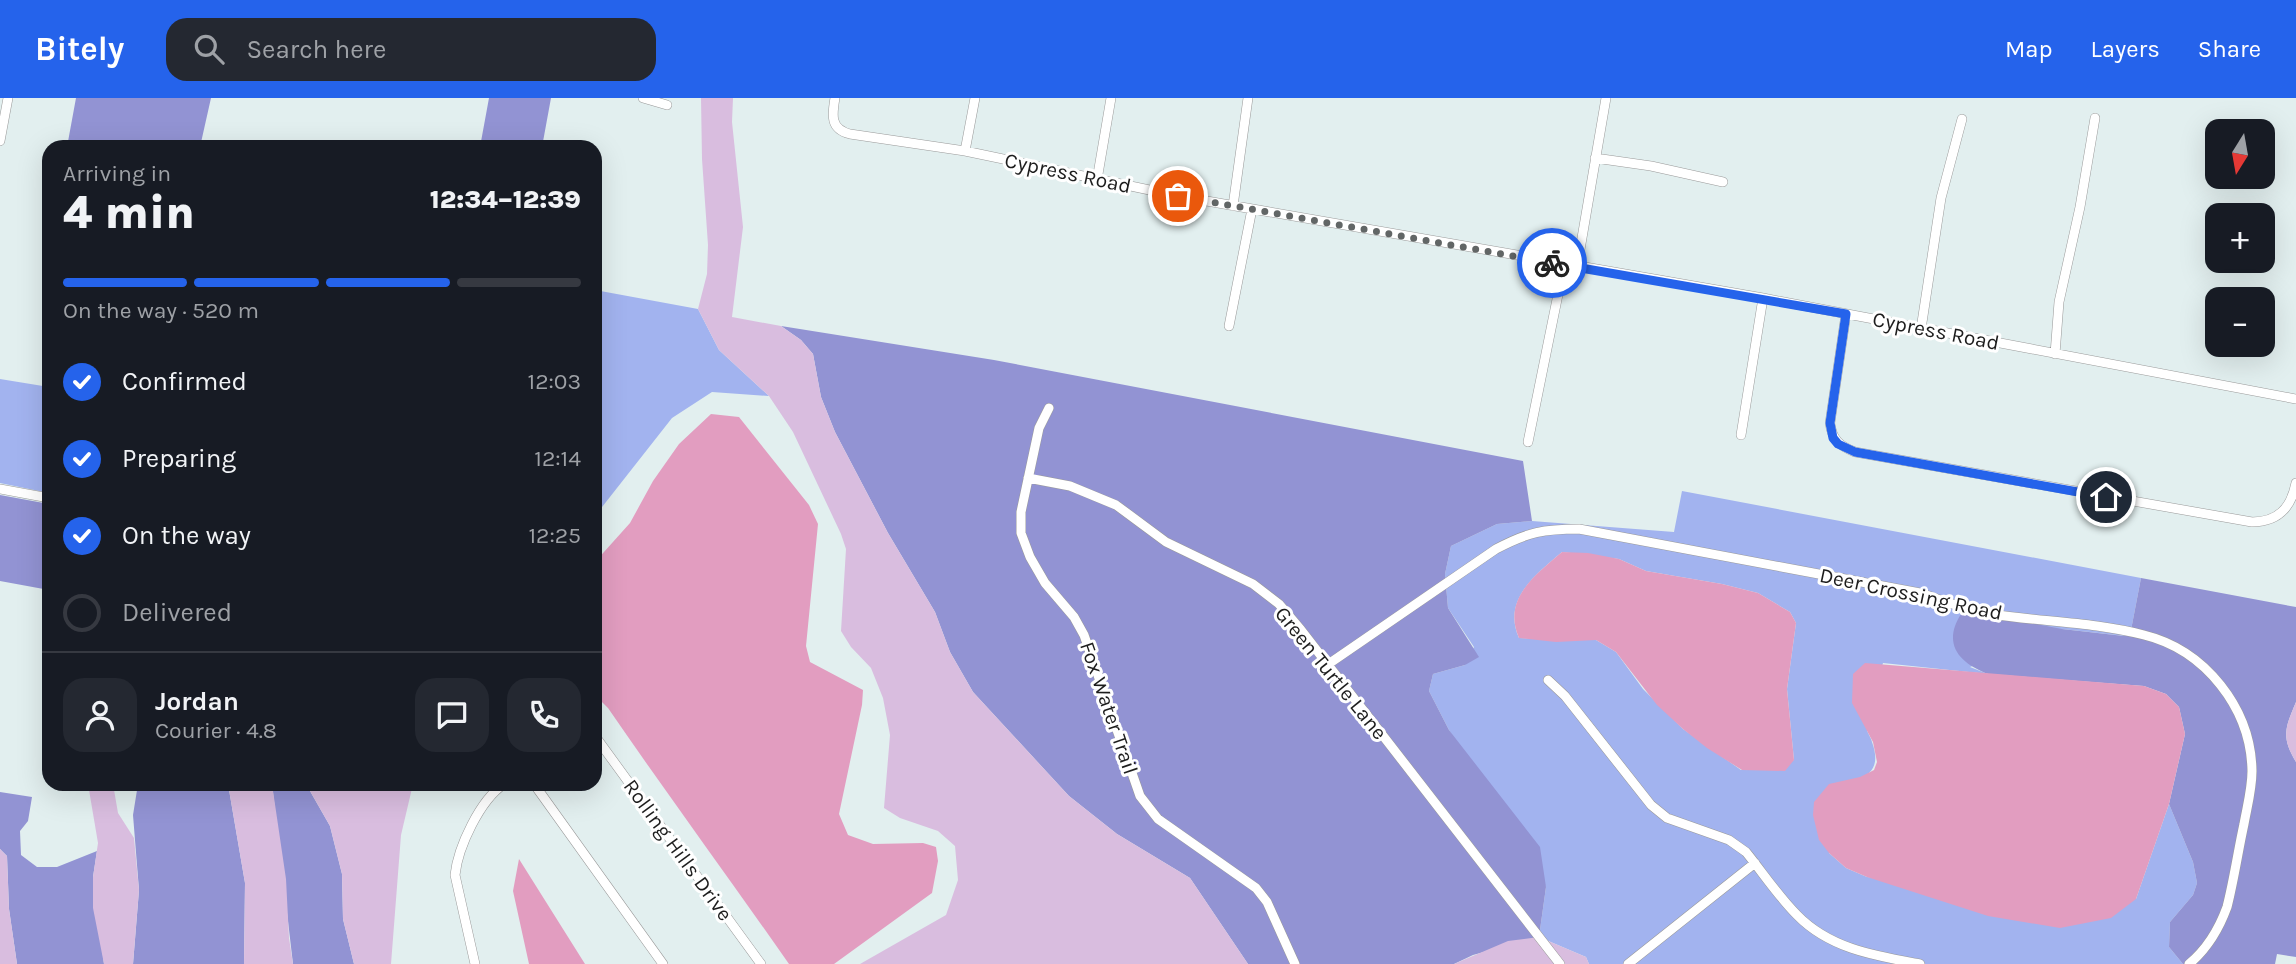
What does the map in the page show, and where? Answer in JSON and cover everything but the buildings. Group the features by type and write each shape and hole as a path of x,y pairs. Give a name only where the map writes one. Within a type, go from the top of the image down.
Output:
{"street":[{"path":"0,141 8,98"},
{"path":"643,98 667,105"},
{"name":"Cypress Road","path":"835,98 831,114 835,125 850,134 965,151 1233,206 1763,298 2296,399"},
{"path":"965,151 975,98"},
{"path":"1097,180 1111,98"},
{"path":"1233,206 1248,98"},
{"path":"1577,267 1606,98"},
{"path":"2055,354 2059,302 2080,207 2095,118"},
{"path":"1921,329 1941,198 1962,119"},
{"path":"1595,158 1651,166 1723,182"},
{"path":"1229,326 1252,209"},
{"path":"1528,442 1564,265"},
{"path":"1741,435 1763,298"},
{"path":"1846,314 1830,423 1833,438 1838,444 1855,452 2252,522 2265,522 2280,514 2291,500 2296,482"},
{"name":"Fox Water Trail","path":"1049,408 1038,428 1021,512 1021,533 1030,557 1045,583 1074,617 1084,635 1140,796 1158,819 1256,888 1267,902 1295,964"},
{"name":"Green Turtle Lane","path":"1028,478 1070,486 1116,505 1177,548 1253,584 1279,604 1560,964"},
{"path":"0,489 42,497"},
{"name":"Deer Crossing Road","path":"1327,665 1496,549 1522,535 1550,529 1579,529 1906,590 1991,614 2147,635 2197,660 2212,673 2236,707 2248,744 2252,770 2227,907 2211,940 2189,964"},
{"path":"1548,680 1565,696 1651,804 1667,818 1729,840 1746,852 1798,917 1821,935 1849,948 1920,964"},
{"name":"Rolling Hills Drive","path":"602,746 761,964"},
{"path":"475,964 455,875 456,862 481,806 496,791"},
{"path":"539,791 663,964"},
{"path":"1628,964 1755,863"}],"shaded area":[{"path":"76,98 211,98 202,140 68,140"},
{"path":"489,98 551,98 543,140 481,140"},
{"path":"701,98 733,98 732,122 743,227 732,317 781,326 801,340 813,354 821,397 835,432 888,533 935,612 950,652 973,692 1069,796 1117,834 1190,878 1248,964 860,964 946,915 958,880 955,846 938,831 900,818 884,808 890,735 883,698 871,668 851,647 841,631 846,549 841,534 793,432 769,396 719,350 698,309 707,274 708,245"},
{"path":"602,291 698,309 719,350 769,396 712,392 672,418 602,507"},
{"path":"781,326 994,360 1523,461 1532,521 1497,524 1451,546 1445,574 1448,608 1479,657 1465,665 1433,674 1429,691 1449,730 1540,847 1546,887 1539,937 1473,955 1454,964 1248,964 1190,878 1117,834 1069,796 973,692 950,652 935,612 888,533 835,432 821,397 813,354 801,340"},
{"path":"0,379 42,386 42,492 0,483"},
{"path":"711,414 739,417 809,505 818,524 806,646 810,662 863,690 839,814 848,835 873,844 923,843 936,847 938,861 932,893 834,964 789,964 602,702 602,554 630,523 653,481 679,444"},
{"path":"1682,491 2141,578 2131,630 2125,636 2062,629 1970,667 1988,674 1883,663 1867,720 1875,763 1866,775 1858,779 1829,785 1829,853 1846,868 1867,877 2136,899 2169,804 2193,862 2197,883 2193,895 2170,922 2169,947 2183,964 1589,964 1586,957 1539,937 1546,887 1449,730 1429,691 1433,674 1465,665 1474,647 1448,608 1445,574 1451,546 1497,524 1532,521 1674,532","holes":["1562,552 1619,559 1646,571 1758,593 1790,612 1796,623 1787,689 1794,760 1741,770 1683,729 1643,689 1616,652 1596,640 1519,638 1515,624 1518,600 1532,579"]},
{"path":"0,495 42,503 42,589 0,581"},
{"path":"1562,552 1588,553 1619,559 1646,571 1758,593 1790,612 1796,623 1787,689 1794,760 1785,771 1742,770 1707,748 1657,705 1616,652 1596,640 1556,642 1519,638 1515,624 1518,600 1532,579"},
{"path":"2141,578 2296,607 2296,702 2286,732 2288,746 2296,762 2296,957 2277,954 2275,964 2183,964 2169,947 2170,922 2193,895 2197,883 2193,862 2169,804 2185,734 2179,707 2166,694 2144,686 1988,674 1969,664 1956,651 1953,634 1961,614 1985,614 2062,629 2124,636 2131,630"},
{"path":"1865,663 2144,686 2166,694 2179,707 2185,734 2169,804 2136,899 2111,918 2060,928 1988,916 1846,868 1819,840 1813,815 1814,802 1829,784 1860,777 1874,770 1877,762 1873,742 1852,703 1853,674"},
{"path":"2296,702 2296,762 2288,746 2286,732"},
{"path":"89,791 114,791 118,813 134,838 139,890 133,964 104,964 93,908 93,877 98,843"},
{"path":"137,791 229,791 245,883 244,964 133,964 139,890 133,815"},
{"path":"229,791 273,791 286,879 293,964 244,964 245,883"},
{"path":"273,791 310,791 330,826 342,874 343,919 354,964 293,964"},
{"path":"310,791 411,791 401,835 391,964 354,964 343,919 342,874 330,826"},
{"path":"0,792 32,797 28,821 20,831 21,855 37,867 57,867 97,851 93,877 104,964 17,964 9,909 7,856 0,849"},
{"path":"0,849 7,856 9,909 17,964 0,964"},
{"path":"519,859 585,964 529,964 513,891"},
{"path":"1539,937 1586,957 1589,964 1454,964 1508,941"}],"way so far":[{"path":"1178,196 1552,263"}],"route":[{"path":"1552,263 1846,314 1830,423 1833,438 1838,444 1865,454 2106,497"}]}
